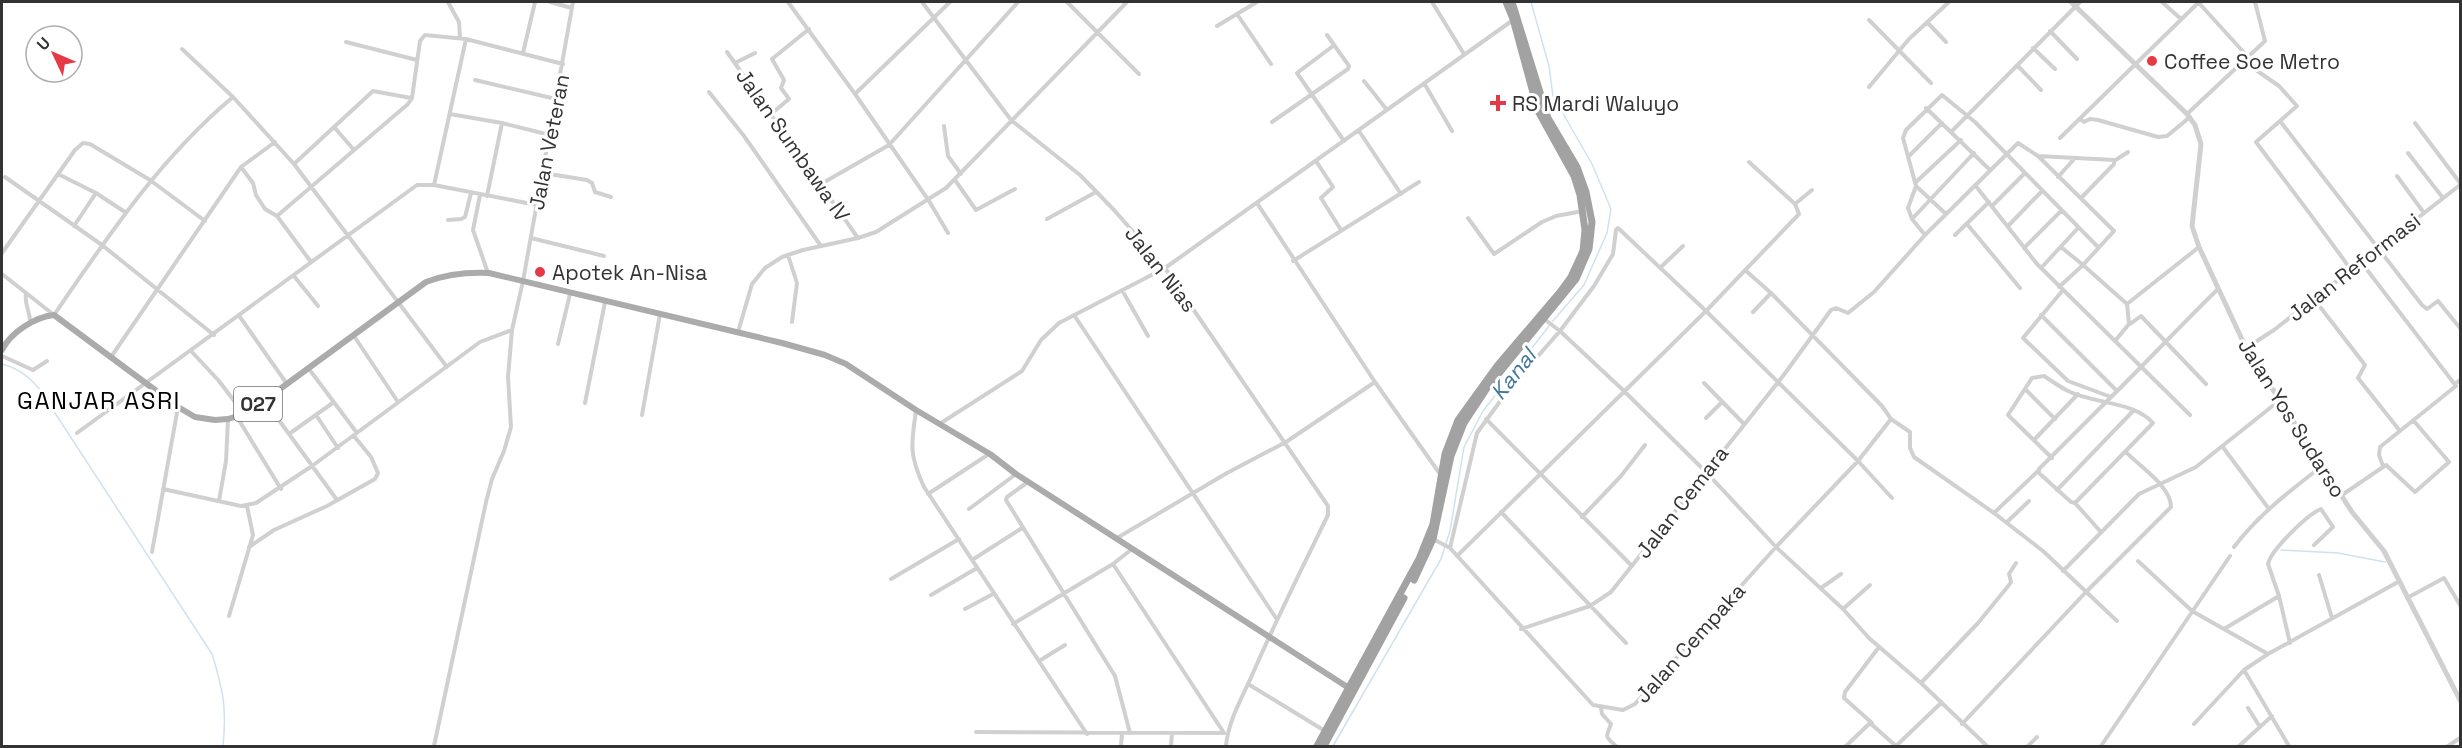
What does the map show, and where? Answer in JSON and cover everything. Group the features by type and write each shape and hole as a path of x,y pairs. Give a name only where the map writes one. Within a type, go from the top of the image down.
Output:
{"highway":[{"path":"1317,747 1324,731 1351,689 1435,540 1450,456 1460,430 1473,407 1560,292 1579,262 1585,230 1584,210 1574,176 1538,111 1513,19 1506,2"},
{"path":"1324,747 1351,689 1419,559 1433,524 1441,475 1451,436 1458,420 1482,384 1526,335 1546,320 1576,279 1584,264 1590,243 1591,215 1586,192 1576,167 1554,130 1543,105 1512,2"}],"main road":[{"name":"027","path":"54,315 178,407 203,419 228,419 241,415 265,400 426,282 456,273 489,273 523,281"},
{"path":"523,281 809,350 846,364 916,410 990,454 1028,482 1351,689"},
{"path":"2,350 9,339 30,324 54,315"}],"street":[{"path":"448,2 459,22 460,38"},
{"path":"523,53 535,2"},
{"path":"550,2 572,8"},
{"name":"Jalan Veteran","path":"435,747 486,502 511,427 508,377 512,330 531,238 573,2"},
{"path":"788,2 855,94 929,201 948,233"},
{"name":"Jalan Nias","path":"922,2 1011,120 1071,168 1096,192 1165,268 1286,442 1328,508 1328,515 1276,618"},
{"path":"855,94 950,2"},
{"path":"821,184 889,145 965,57 1018,2"},
{"path":"1067,2 1139,74"},
{"path":"738,332 755,279 765,268 788,255 858,238 885,227 929,201 961,174 1127,2"},
{"path":"1216,26 1257,2"},
{"path":"1432,2 1464,54"},
{"path":"1869,87 1900,50 1949,2"},
{"path":"2163,2 2181,19"},
{"path":"2060,138 2082,121 2135,64 2199,2 2248,57"},
{"path":"2082,121 2098,120 2158,137 2167,136 2265,41 2255,2"},
{"path":"1951,132 2075,3"},
{"name":"Jalan Yos Sudarso","path":"2075,3 2188,116 2201,139 2192,214 2192,226 2199,247 2246,348 2342,495 2384,551 2398,582 2459,693 2460,700"},
{"path":"1237,14 1271,64"},
{"path":"941,423 1022,371 1048,331 1074,314 1165,268 1513,19"},
{"path":"1869,20 1931,83"},
{"path":"1927,22 1946,42"},
{"path":"771,114 789,99 781,88 784,80 772,59 809,29"},
{"path":"2050,31 2077,59"},
{"path":"277,216 405,107 412,98 420,41 424,35 466,39 563,64"},
{"path":"1272,122 1349,68 1328,35"},
{"path":"434,185 466,39"},
{"path":"346,42 417,60"},
{"path":"1333,46 1297,72 1344,141"},
{"path":"2033,48 2055,69"},
{"path":"182,49 233,97 294,164 447,367"},
{"name":"Jalan Sumbawa IV","path":"727,52 858,238"},
{"path":"735,63 755,53"},
{"path":"2243,61 2279,86 2297,106 2256,142 2351,270"},
{"path":"2017,65 2041,90"},
{"path":"475,80 556,99"},
{"path":"1365,81 1387,110"},
{"path":"1424,83 1452,131"},
{"path":"294,164 373,91 412,98"},
{"path":"710,92 744,136 820,246"},
{"path":"1946,214 1916,184 1904,135 1926,108 1942,95 2098,247"},
{"path":"2,274 54,315 125,212 150,180 197,129 233,97"},
{"path":"1926,108 1989,169"},
{"path":"450,114 502,123 550,135"},
{"path":"2280,121 2424,308 2427,309 2437,300 2460,328"},
{"path":"487,196 502,123"},
{"path":"1908,158 1942,123"},
{"path":"2415,123 2460,184"},
{"path":"944,126 948,156 961,174"},
{"path":"334,127 354,150"},
{"path":"1359,131 1401,194"},
{"path":"1961,140 1916,184 1908,207 1912,219 1925,235 1989,169 2021,143 2038,156 2114,231 2061,288 2023,338 2068,381 2111,398"},
{"path":"111,357 241,167 275,142"},
{"path":"2,254 79,145 86,143 150,180 205,221"},
{"path":"2081,198 2114,161 2128,152"},
{"path":"1912,219 1974,153"},
{"path":"2408,153 2443,198"},
{"path":"2038,156 2114,161"},
{"path":"2058,177 2076,158"},
{"path":"1316,161 1333,187 1321,198 1341,230"},
{"path":"1457,556 1706,311 1800,213 1795,204 1749,162"},
{"path":"241,167 254,183 256,195 265,209 277,216 310,262"},
{"path":"543,173 587,180 592,183 595,192 611,197"},
{"path":"58,174 96,193 125,212"},
{"path":"1955,235 2024,174"},
{"path":"2397,176 2424,213"},
{"path":"6,177 102,245 214,335"},
{"path":"955,180 976,210 1015,189"},
{"path":"1293,261 1419,182"},
{"path":"77,434 240,317 310,262 422,184 537,205"},
{"name":"Jalan Reformasi","path":"2246,348 2380,249 2460,184"},
{"path":"1975,185 2041,268 2190,415"},
{"path":"1795,204 1812,190"},
{"path":"2008,226 2042,191"},
{"path":"1047,219 1096,192"},
{"path":"74,226 96,193"},
{"path":"448,220 464,218 471,193"},
{"path":"480,195 473,230 489,273"},
{"path":"1257,203 1374,382 1441,475"},
{"path":"1468,218 1494,254 1542,222 1556,216 1584,210"},
{"path":"2024,248 2061,211"},
{"path":"1967,224 2020,288"},
{"path":"1448,547 1474,439 1486,419 1606,268 1613,254 1617,228 1621,229 1706,311 1858,461 1892,498"},
{"path":"2041,268 2078,228"},
{"name":"Jalan Cemara","path":"1521,628 1590,606 1611,592 1707,473 1743,423 1778,382 1831,310 1836,308 1848,313 1874,292 1925,235"},
{"path":"531,238 604,256"},
{"path":"1661,267 1683,246"},
{"path":"2061,247 2127,304 2130,324"},
{"path":"2127,304 2199,247"},
{"path":"788,255 797,283 792,322"},
{"path":"2361,262 2455,384"},
{"path":"1745,270 1771,293 1891,418 1910,432 1910,448 1914,457 2007,522 2043,551 2117,621"},
{"path":"294,276 318,306"},
{"path":"1994,513 2052,458 2218,288"},
{"path":"1122,290 1148,336"},
{"path":"26,293 25,303 31,315 30,324"},
{"path":"1753,312 1771,293"},
{"path":"558,344 570,294"},
{"path":"2314,299 2365,364 2358,378 2400,431"},
{"path":"585,403 605,302"},
{"path":"642,415 660,314"},
{"path":"1074,314 1276,618 1225,733 1226,747"},
{"path":"2041,315 2117,391"},
{"path":"2115,341 2130,324 2141,316 2206,384"},
{"path":"240,317 287,384"},
{"path":"1546,320 1624,391 1707,473 1776,547 1843,609 1879,647 1921,683 1987,747"},
{"path":"163,489 247,506 281,489 480,342 512,330"},
{"path":"353,335 398,402"},
{"path":"192,351 219,381 241,415 281,489"},
{"path":"2,356 33,370 47,361"},
{"path":"249,547 274,530 372,482 378,473 371,457 308,368"},
{"path":"2052,458 2008,413 2034,376 2041,376 2070,392 2134,411 2153,423 2075,503"},
{"path":"2383,466 2379,455 2380,447 2455,389 2455,384 2460,380"},
{"path":"1117,538 1286,442 1374,382"},
{"path":"1704,383 1743,423"},
{"path":"2025,389 2055,419"},
{"path":"2034,440 2078,394"},
{"path":"265,400 337,500"},
{"path":"2063,571 2100,531 2142,492 2191,470 2280,400"},
{"path":"289,434 334,402"},
{"path":"1706,418 1722,402"},
{"path":"152,552 178,407"},
{"path":"916,410 911,444 919,476 928,494 1087,734"},
{"path":"2057,490 2134,411"},
{"path":"316,415 338,448"},
{"name":"Jalan Cempaka","path":"1601,708 1623,710 1635,704 1776,547 1858,461 1891,418"},
{"path":"219,501 226,461 228,419"},
{"path":"1486,419 1632,566"},
{"path":"2342,495 2383,466 2388,466 2415,492 2449,462 2413,420"},
{"path":"1582,517 1621,476 1645,445"},
{"path":"2222,446 2269,509"},
{"path":"1962,724 2085,593 2171,507 2160,485 2126,452"},
{"path":"928,494 990,454"},
{"path":"2234,547 2245,532 2269,509 2322,465"},
{"path":"2039,469 2039,473 2075,503 2100,531"},
{"path":"969,509 1016,474"},
{"path":"1028,482 1006,499 1115,676 1130,733"},
{"path":"2007,522 2030,501"},
{"path":"229,616 254,535 247,506"},
{"path":"2290,643 2268,564 2282,543 2321,509 2333,526 2314,545"},
{"path":"1501,512 1626,643"},
{"path":"972,560 1022,528"},
{"path":"891,579 959,539"},
{"path":"1435,540 1448,547 1457,556 1590,703 1601,708 1602,714 1611,724 1606,736 1616,747"},
{"path":"1013,624 1113,564 1132,549"},
{"path":"2101,747 2230,556"},
{"path":"2138,561 2192,611 2268,654"},
{"path":"1921,683 1985,615 2009,585 2011,582 2009,574 2016,563"},
{"path":"1113,564 1225,733"},
{"path":"931,595 977,568"},
{"path":"1821,588 1840,574"},
{"path":"2319,575 2332,618"},
{"path":"2407,598 2444,578 2460,605"},
{"path":"2194,724 2244,670 2268,654 2398,582"},
{"path":"1843,609 1870,585"},
{"path":"966,609 993,594"},
{"path":"2224,630 2278,596"},
{"path":"1039,661 1065,645"},
{"path":"1879,647 1845,692 1844,698 1896,746 1941,704"},
{"path":"2244,670 2289,747"},
{"path":"1248,684 1324,731"},
{"path":"2248,708 2260,727"},
{"path":"2239,747 2272,716"},
{"path":"1846,747 1867,725 1872,723"},
{"path":"976,732 1225,733"},
{"path":"1121,747 1122,733"},
{"path":"1171,747 1172,733"},
{"path":"2028,747 2037,737"},
{"path":"2448,747 2460,738"}],"waterway":[{"name":"Kanal","path":"1531,2 1549,66 1553,96 1592,164 1611,209 1607,233 1584,285 1552,322"},
{"name":"Kanal","path":"1333,746 1441,559 1450,531 1464,447 1483,411 1549,326"},
{"path":"2,364 23,374 40,390 212,654 223,699 225,721 223,746"},
{"path":"2281,550 2338,553 2385,562"}],"place":[{"name":"Coffee Soe Metro","path":"2152,61"},
{"name":"RS Mardi Waluyo","path":"1498,103"},
{"name":"Apotek An-Nisa","path":"540,272"}],"district":[{"name":"GANJAR ASRI","path":"99,400"}]}
